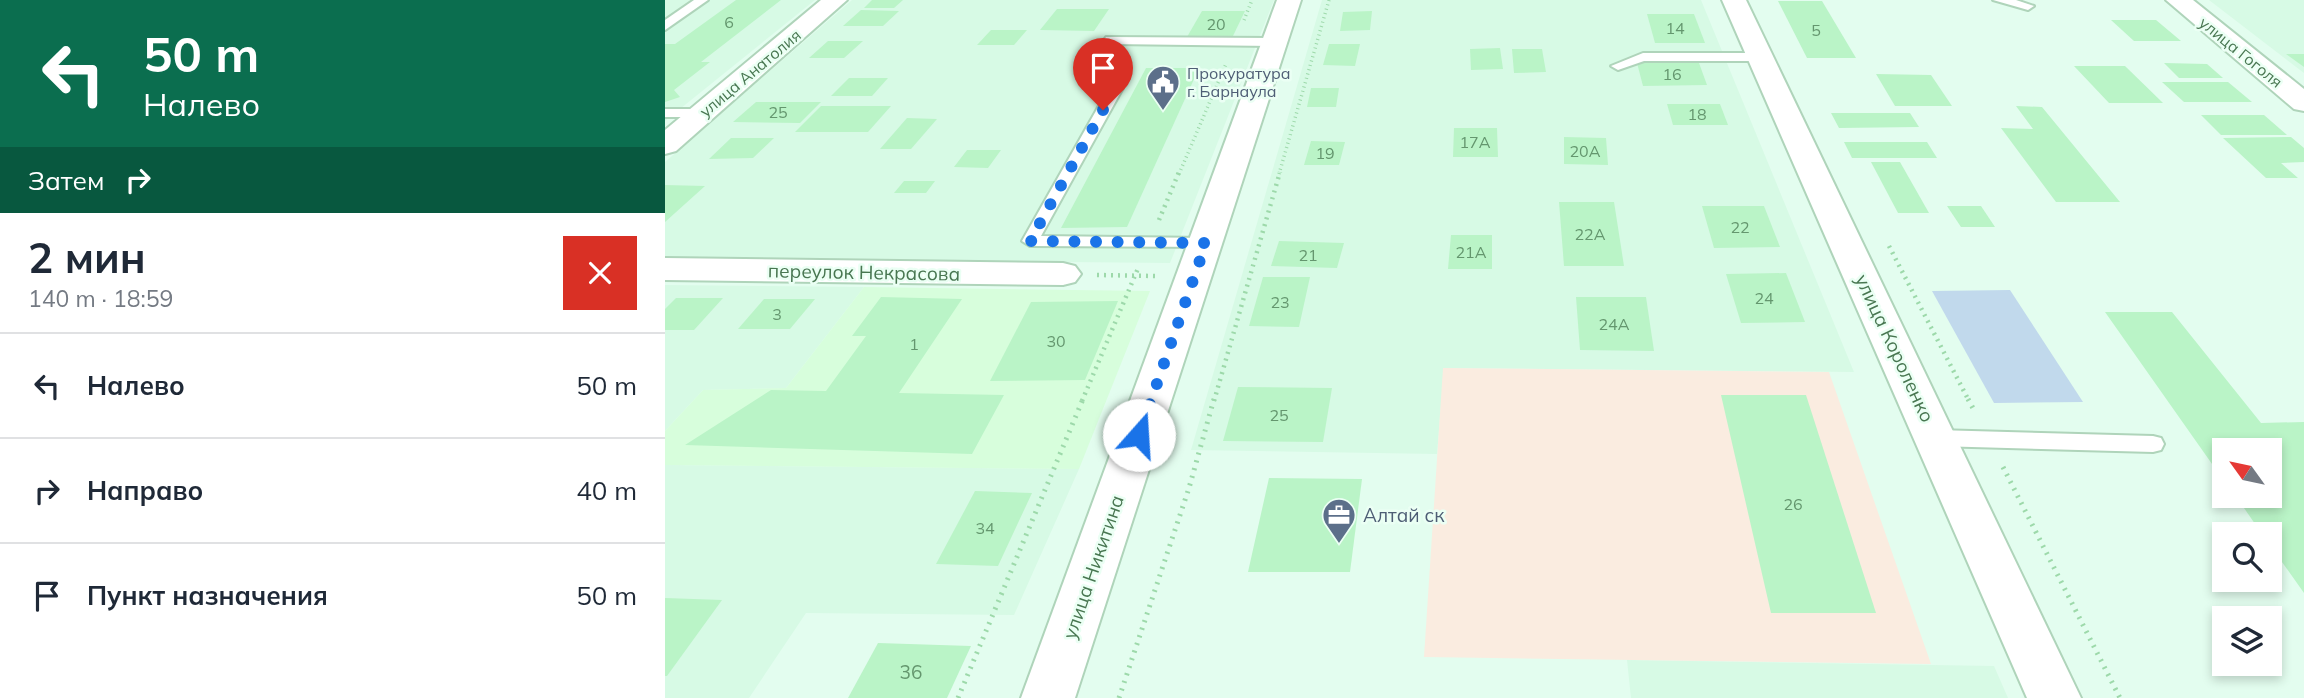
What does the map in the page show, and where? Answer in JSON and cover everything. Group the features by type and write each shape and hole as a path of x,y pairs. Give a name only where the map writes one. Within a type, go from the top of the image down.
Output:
{"street":[{"name":"улица Анатолия","path":"665,145 835,0"},
{"name":"улица Никитина","path":"1048,698 1289,0"},
{"name":"улица Короленко","path":"1734,0 2054,698"},
{"name":"улица Гоголя","path":"2178,0 2304,103"},
{"name":"переулок Некрасова","path":"665,270 1063,274"}],"lane":[{"path":"665,26 702,0"},
{"path":"1999,0 2028,6"},
{"path":"1110,40 1275,42"},
{"path":"1618,66 1643,57 1761,57"},
{"path":"1116,88 1030,241 1150,242 1200,260"},
{"path":"665,113 703,113"},
{"path":"1936,438 2153,444"}],"path":[{"path":"958,698 1252,0"},
{"path":"1119,698 1189,488 1329,0"},
{"path":"1888,245 2120,698"},
{"path":"1063,274 1135,276 1200,260"}],"shaded area":[{"path":"665,0 815,0 665,121"},
{"path":"852,0 1274,0 1170,263 665,258 665,162"},
{"path":"1322,0 1701,0 1854,372 1444,368 1437,454 1191,450"},
{"path":"2209,0 2304,0 2304,73"},
{"path":"665,285 864,287 786,388 703,390 665,431"},
{"path":"864,287 1150,291 1079,469 665,465 665,431 703,390 786,388"},
{"path":"2010,290 2083,402 1994,403 1932,291"},
{"path":"1443,368 1829,372 1931,664 1424,657"},
{"path":"665,465 1079,469 1014,615 806,613 749,698 665,698"},
{"path":"1627,660 1994,666 2008,698 1631,698"}],"building":[{"path":"736,0 781,0 701,62 710,62 674,90 680,97 665,102 665,44 675,44"},
{"path":"872,0 903,0 894,8 864,8"},
{"path":"1778,1 1822,1 1856,58 1807,58"},
{"path":"1057,9 1109,9 1094,31 1040,30"},
{"path":"861,10 899,11 883,26 843,26"},
{"path":"1202,11 1245,11 1232,38 1187,37"},
{"path":"1372,11 1370,30 1340,31 1343,12"},
{"path":"1647,14 1694,14 1705,43 1655,43"},
{"path":"2111,20 2156,20 2181,41 2134,41"},
{"path":"991,30 1027,30 1014,45 977,45"},
{"path":"828,41 863,41 844,58 809,58"},
{"path":"1329,44 1360,44 1355,66 1323,65"},
{"path":"1500,48 1503,69 1471,70 1470,49"},
{"path":"1512,49 1542,49 1546,72 1514,73"},
{"path":"2286,54 2304,54 2304,67"},
{"path":"1637,63 1699,63 1707,85 1643,86"},
{"path":"2164,63 2207,64 2223,78 2179,78"},
{"path":"2074,66 2125,66 2163,103 2109,103"},
{"path":"1146,68 1199,68 1127,227 1061,228"},
{"path":"1876,74 1931,75 1952,106 1895,106"},
{"path":"849,78 888,78 872,96 831,96"},
{"path":"2162,82 2228,82 2252,102 2184,102"},
{"path":"1311,88 1339,88 1336,107 1307,107"},
{"path":"756,102 821,102 800,123 733,122"},
{"path":"1667,104 1720,104 1728,125 1673,125"},
{"path":"821,106 891,106 868,132 795,132"},
{"path":"2016,106 2042,107 2120,202 2056,202 2001,128 2033,129"},
{"path":"1831,113 1910,113 1919,127 1839,128"},
{"path":"2201,115 2264,115 2287,135 2221,135"},
{"path":"907,118 937,119 911,149 880,149"},
{"path":"1454,128 1497,128 1498,157 1453,157"},
{"path":"1564,137 1606,138 1608,165 1564,164"},
{"path":"2291,137 2304,148 2304,162 2281,163 2298,178 2266,178 2223,138"},
{"path":"731,138 774,138 753,158 709,159"},
{"path":"1311,141 1345,142 1339,165 1304,165"},
{"path":"1844,142 1927,142 1937,158 1852,158"},
{"path":"967,150 1001,150 988,168 954,167"},
{"path":"1871,162 1900,162 1929,213 1898,213"},
{"path":"904,181 935,181 926,193 894,193"},
{"path":"665,185 705,186 665,222"},
{"path":"1559,202 1614,202 1624,266 1564,266"},
{"path":"1702,206 1764,206 1780,247 1714,248"},
{"path":"1947,206 1981,206 1995,227 1961,227"},
{"path":"1451,235 1492,235 1492,269 1448,269"},
{"path":"1279,241 1344,243 1337,268 1271,266"},
{"path":"1786,273 1805,322 1741,323 1726,274"},
{"path":"1263,277 1310,277 1299,327 1249,326"},
{"path":"881,297 962,299 899,393 1004,395 972,454 685,445 771,390 826,391 866,336 852,336"},
{"path":"1576,297 1646,297 1654,351 1580,350"},
{"path":"676,298 723,298 694,330 665,330 665,309"},
{"path":"764,299 815,299 790,329 738,329"},
{"path":"1118,301 1085,380 990,381 1031,302"},
{"path":"2105,312 2172,312 2261,423 2304,422 2304,593 2282,562 2282,522 2254,522 2244,508 2282,508 2282,438 2212,438 2212,464"},
{"path":"1238,387 1332,388 1323,442 1223,441"},
{"path":"1721,395 1806,395 1876,613 1771,613"},
{"path":"1269,478 1362,479 1350,572 1248,572"},
{"path":"975,491 1032,493 998,566 936,564"},
{"path":"665,598 722,600 667,676 665,676"},
{"path":"878,643 971,646 947,698 848,698"}],"place":[{"name":"Прокуратура г. Барнаула","path":"1163,112"},
{"name":"Алтай ск","path":"1339,545"}],"route":[{"path":"1103,110 1030,241 1206,243 1139,435"}]}
